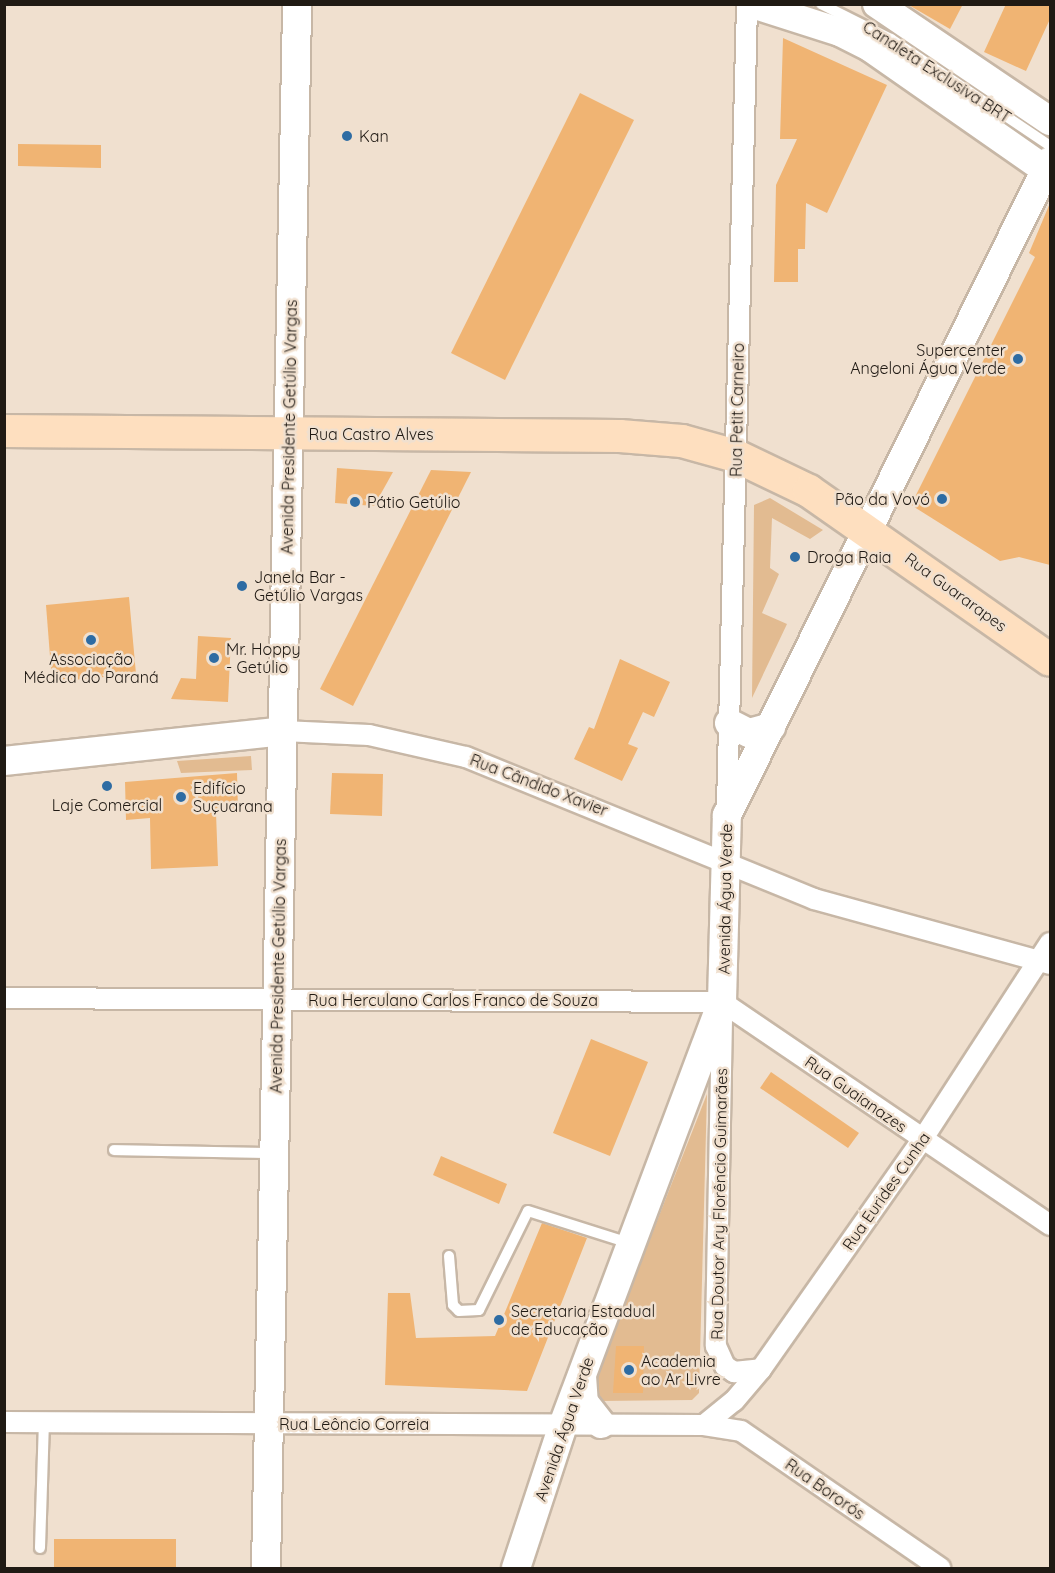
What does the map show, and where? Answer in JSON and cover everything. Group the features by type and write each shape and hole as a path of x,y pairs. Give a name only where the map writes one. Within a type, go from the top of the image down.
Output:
{"main road":[{"name":"Avenida Presidente Getúlio Vargas","path":"267,1569 297,4"},
{"path":"752,4 840,32 871,48 1049,162"},
{"path":"877,4 1050,120"},
{"name":"Avenida Água Verde","path":"516,1569 563,1425 723,1002 727,815 1049,162"},
{"name":"Rua Castro Alves","path":"4,431 651,437 736,456"},
{"name":"Rua Guararapes","path":"736,456 809,491 868,530 1050,660"},
{"path":"729,723 749,734 771,728"},
{"name":"Rua Cândido Xavier","path":"4,761 283,731"},
{"path":"582,1374 584,1402 602,1424"}],"street":[{"name":"Rua Petit Carneiro","path":"727,815 747,4"},
{"name":"Rua Cândido Xavier","path":"283,731 369,735 433,747 495,767 726,860 814,899 1044,964"},
{"name":"Rua Eurides Cunha","path":"704,1425 734,1401 761,1369 1044,964 1050,943"},
{"name":"Rua Herculano Carlos Franco de Souza","path":"4,998 723,1002"},
{"name":"Rua Guaianazes","path":"723,1002 1050,1226"},
{"name":"Rua Doutor Ary Florêncio Guimarães","path":"723,1002 716,1346 725,1366 734,1372 761,1369"},
{"name":"Rua Leôncio Correia","path":"4,1422 704,1425"},
{"name":"Rua Bororós","path":"704,1425 741,1431 940,1569"}],"lane":[{"name":"Canaleta Exclusiva BRT","path":"821,4 891,39 1049,162"},
{"path":"114,1150 275,1153"},
{"path":"449,1256 453,1305 459,1311 480,1310 528,1211 631,1244"},
{"path":"40,1548 44,1422"}],"shaded area":[{"path":"770,498 823,530 810,539 772,518 770,568 779,574 762,613 787,624 752,698 754,505"},
{"path":"251,756 252,770 181,773 177,761"},
{"path":"707,1094 699,1393 692,1400 600,1401 592,1386"}],"building":[{"path":"907,4 963,4 950,29"},
{"path":"1006,4 1050,4 1050,19 1026,71 984,52"},
{"path":"783,38 887,85 827,213 806,203 805,249 798,249 798,282 774,282 776,185 797,139 780,139"},
{"path":"580,93 634,120 505,380 451,353"},
{"path":"18,144 101,145 101,168 18,166"},
{"name":"Supercenter Angeloni Água Verde","path":"1050,203 1050,565 1019,557 1000,561 911,505 1035,257 1029,253"},
{"path":"337,468 393,472 374,506 335,503"},
{"path":"431,470 471,472 353,706 320,689"},
{"name":"Associação Médica do Paraná","path":"129,597 136,674 52,682 46,605"},
{"name":"Mr. Hoppy - Getúlio","path":"198,636 231,638 228,702 171,699 181,678 196,679"},
{"path":"620,659 670,682 654,717 643,712 628,744 638,748 622,781 574,759 589,727 594,729"},
{"path":"237,773 238,811 216,813 218,866 151,869 150,818 126,820 125,782"},
{"path":"332,773 383,774 382,816 330,814"},
{"path":"591,1039 648,1062 610,1156 553,1133"},
{"path":"771,1072 859,1133 848,1148 760,1088"},
{"path":"441,1156 507,1184 499,1204 433,1175"},
{"path":"542,1223 587,1238 527,1391 385,1385 388,1293 410,1293 416,1338 495,1336"},
{"name":"Academia ao Ar Livre","path":"616,1346 644,1346 643,1393 613,1393"},
{"path":"54,1539 176,1539 176,1569 54,1569"}],"place":[{"name":"Kan","path":"347,136"},
{"name":"Supercenter Angeloni Água Verde","path":"1018,359"},
{"name":"Pão da Vovó","path":"942,499"},
{"name":"Pátio Getúlio","path":"355,502"},
{"name":"Droga Raia","path":"795,557"},
{"name":"Janela Bar - Getúlio Vargas","path":"242,586"},
{"name":"Associação Médica do Paraná","path":"91,640"},
{"name":"Mr. Hoppy - Getúlio","path":"214,658"},
{"name":"Laje Comercial","path":"107,786"},
{"name":"Edifício Suçuarana","path":"181,797"},
{"name":"Secretaria Estadual de Educação","path":"499,1320"},
{"name":"Academia ao Ar Livre","path":"629,1370"}]}
